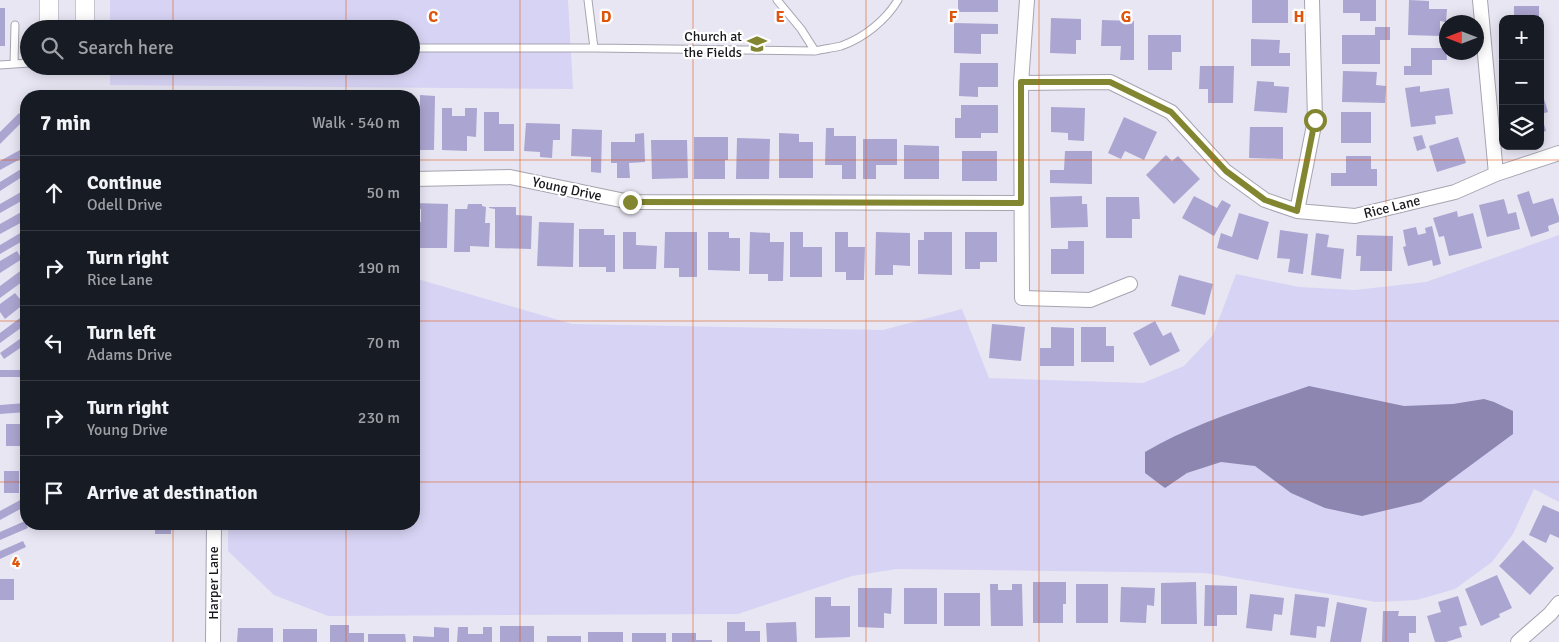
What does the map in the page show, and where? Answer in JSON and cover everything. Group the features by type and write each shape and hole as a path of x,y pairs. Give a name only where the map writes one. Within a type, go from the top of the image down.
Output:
{"street":[{"path":"49,20 50,0"},
{"path":"85,0 85,20"},
{"path":"1027,0 1021,82 1022,298 1090,300 1130,284"},
{"path":"1297,211 1315,120 1312,0"},
{"path":"1480,0 1496,174"},
{"name":"Rice Lane","path":"1021,82 1110,82 1171,112 1226,171 1265,200 1297,211 1355,216 1455,192 1496,174 1559,153"},
{"name":"Young Drive","path":"420,179 510,177 630,202 1021,203"},
{"name":"Harper Lane","path":"213,642 214,530"},
{"path":"1521,641 1559,604"}],"lane":[{"path":"588,0 594,48"},
{"path":"776,0 801,29 815,51"},
{"path":"420,48 815,51 840,46 860,38 890,12 898,0"},
{"path":"14,64 15,25"},
{"path":"0,64 20,64"}],"shaded area":[{"path":"110,0 568,0 573,89 110,85 110,75 420,75 420,20 110,20"},
{"path":"1559,235 1559,502 1534,489 1513,534 1492,562 1455,589 1417,600 1376,602 1205,573 897,569 852,576 738,614 328,616 274,595 228,551 228,530 420,530 420,280 572,324 883,330 962,309 989,378 1143,383 1184,366 1213,335 1236,274 1299,287 1355,290 1426,282"},
{"path":"1309,386 1404,406 1453,404 1484,399 1513,411 1513,434 1421,502 1362,516 1325,508 1291,493 1255,466 1221,462 1187,473 1165,488 1145,473 1145,452 1184,432 1225,415"}],"building":[{"path":"958,0 998,0 998,12 958,12"},
{"path":"1252,0 1288,0 1288,23 1252,23"},
{"path":"1343,0 1376,0 1376,21 1360,21 1360,13 1343,13"},
{"path":"1409,0 1429,1 1429,9 1447,9 1447,15 1439,15 1439,36 1408,35"},
{"path":"1514,6 1539,6 1539,15 1514,15"},
{"path":"0,8 5,8 5,46 0,46"},
{"path":"1051,18 1081,19 1081,40 1076,40 1076,54 1050,53"},
{"path":"1102,20 1134,21 1134,60 1120,60 1121,46 1101,46"},
{"path":"954,23 998,24 998,34 981,34 981,54 954,53"},
{"path":"1375,27 1390,27 1390,40 1380,40 1380,64 1342,64 1342,35 1375,35"},
{"path":"1148,35 1181,35 1181,52 1172,52 1172,70 1148,70"},
{"path":"1251,39 1280,40 1279,53 1290,53 1290,66 1251,66"},
{"path":"1411,48 1439,48 1439,60 1432,60 1432,75 1404,75 1404,66 1411,66"},
{"path":"960,63 998,63 998,87 978,87 978,97 959,96"},
{"path":"1200,66 1234,66 1233,103 1208,103 1208,89 1199,89"},
{"path":"1343,71 1377,72 1376,85 1386,86 1385,103 1342,102"},
{"path":"1257,81 1274,82 1274,86 1289,87 1287,113 1254,111"},
{"path":"1420,86 1420,92 1449,88 1453,114 1435,116 1436,124 1411,127 1405,88"},
{"path":"420,95 435,96 434,150 420,150"},
{"path":"1544,99 1548,112 1544,113"},
{"path":"961,105 998,105 998,133 981,133 981,138 955,138 955,118 961,118"},
{"path":"1051,107 1085,108 1084,141 1068,140 1068,133 1051,132"},
{"path":"442,108 452,108 452,116 465,116 465,108 477,108 476,137 467,136 467,151 442,150"},
{"path":"484,112 499,112 499,124 514,124 514,151 484,151"},
{"path":"1341,112 1371,112 1371,143 1341,143"},
{"path":"20,114 20,124 0,144 0,132"},
{"path":"1124,117 1157,132 1144,160 1125,151 1121,159 1108,153"},
{"path":"526,123 560,124 560,140 553,140 552,158 540,157 540,152 524,151"},
{"path":"1250,127 1283,127 1283,159 1249,158"},
{"path":"826,128 834,128 834,136 856,136 856,179 842,179 842,165 825,165"},
{"path":"572,129 602,130 601,173 591,172 591,157 571,156"},
{"path":"644,133 645,162 629,163 630,178 617,178 617,163 611,163 611,142 635,142 635,134"},
{"path":"779,133 799,134 799,142 813,142 813,178 779,178"},
{"path":"1422,135 1426,148 1417,151 1413,137"},
{"path":"694,137 728,137 728,160 725,160 725,179 694,179"},
{"path":"1458,137 1466,163 1437,172 1429,146"},
{"path":"737,138 770,139 769,179 736,179"},
{"path":"863,139 897,139 897,165 876,165 876,179 863,179"},
{"path":"651,140 687,140 688,178 652,179"},
{"path":"904,145 939,146 939,179 904,179"},
{"path":"20,150 20,159 0,170 0,161"},
{"path":"962,151 997,151 997,181 962,181"},
{"path":"1065,151 1092,151 1092,184 1050,183 1050,170 1064,170"},
{"path":"1166,155 1172,161 1178,156 1200,179 1174,204 1146,175"},
{"path":"1346,156 1371,156 1371,169 1377,169 1377,186 1331,186 1331,173 1346,173"},
{"path":"20,170 20,178 0,191 0,182"},
{"path":"1529,191 1533,204 1553,198 1559,217 1559,222 1548,226 1549,231 1531,237 1517,195"},
{"path":"20,193 20,202 0,213 0,204"},
{"path":"1082,196 1082,204 1087,204 1088,227 1051,228 1050,197"},
{"path":"1194,196 1217,208 1222,200 1231,205 1214,236 1182,218"},
{"path":"1106,197 1139,197 1140,219 1132,219 1132,238 1106,238"},
{"path":"1504,199 1508,214 1516,212 1520,229 1487,237 1479,205"},
{"path":"420,203 448,204 447,248 420,248"},
{"path":"468,204 482,204 482,206 486,207 485,223 490,223 489,247 470,246 470,252 454,252 455,209 467,209"},
{"path":"489,207 516,207 516,215 532,216 531,249 495,248 495,209"},
{"path":"1457,211 1458,217 1473,213 1482,248 1449,256 1444,236 1439,237 1433,218"},
{"path":"20,213 20,223 0,234 0,224"},
{"path":"1239,213 1269,222 1258,260 1217,248 1221,233 1232,237"},
{"path":"539,222 574,223 573,267 537,266"},
{"path":"1432,226 1441,264 1433,266 1432,260 1408,266 1403,247 1406,246 1403,230 1416,227 1418,235 1426,233 1425,228"},
{"path":"579,229 604,229 604,235 615,235 615,272 606,272 606,267 579,267"},
{"path":"1280,230 1308,234 1303,274 1288,272 1290,259 1277,258"},
{"path":"623,232 636,232 636,245 657,246 656,269 623,269"},
{"path":"665,232 697,232 697,277 679,277 679,268 664,268"},
{"path":"708,232 729,232 729,238 740,238 740,271 708,270"},
{"path":"750,232 770,233 770,242 784,242 783,281 768,281 768,274 749,274"},
{"path":"790,232 803,232 803,247 822,247 822,277 790,277"},
{"path":"835,232 848,232 848,247 865,247 864,280 846,280 846,272 835,272"},
{"path":"876,232 910,233 910,266 893,265 893,275 875,275"},
{"path":"924,232 952,232 952,275 918,274 918,240 924,240"},
{"path":"965,232 997,232 997,262 980,262 980,269 965,269"},
{"path":"20,233 20,242 0,254 0,245"},
{"path":"1316,233 1329,235 1327,247 1344,249 1341,279 1311,275"},
{"path":"1357,235 1393,236 1392,271 1360,271 1361,256 1356,256"},
{"path":"1068,241 1084,241 1084,274 1051,274 1051,249 1068,249"},
{"path":"17,251 20,256 20,260 0,273 0,261"},
{"path":"20,271 20,283 0,298 0,286"},
{"path":"1179,275 1213,284 1205,315 1171,306"},
{"path":"15,293 20,299 20,307 5,319 0,312 0,304"},
{"path":"20,318 20,329 0,343 0,333"},
{"path":"1155,321 1163,336 1171,332 1180,351 1150,366 1133,333"},
{"path":"992,324 1025,327 1021,361 989,358"},
{"path":"1051,327 1074,328 1074,366 1040,366 1040,348 1051,348"},
{"path":"1081,327 1106,327 1106,346 1114,346 1114,362 1081,362"},
{"path":"20,339 20,348 4,359 0,353"},
{"path":"0,370 20,370 20,377 0,377"},
{"path":"20,403 20,412 0,414 0,405"},
{"path":"6,424 20,424 20,446 6,446"},
{"path":"4,471 19,471 19,493 4,493"},
{"path":"20,500 20,509 0,520 0,511"},
{"path":"1543,505 1559,512 1559,538 1550,534 1546,543 1529,535"},
{"path":"20,523 20,530 23,530 0,540 0,532"},
{"path":"155,530 171,530 171,534 155,534"},
{"path":"1523,540 1554,568 1530,595 1499,566"},
{"path":"23,541 26,547 0,559 0,551"},
{"path":"1497,575 1512,608 1499,614 1500,617 1481,626 1465,589"},
{"path":"0,579 14,579 14,600 0,600"},
{"path":"1033,582 1066,582 1066,604 1063,604 1063,623 1033,623"},
{"path":"1196,582 1197,624 1161,624 1161,583"},
{"path":"990,584 998,584 998,590 1012,590 1012,584 1022,584 1023,626 991,626"},
{"path":"1076,584 1108,584 1108,623 1076,623"},
{"path":"1205,585 1237,586 1237,615 1217,615 1217,626 1204,626"},
{"path":"1121,587 1155,588 1154,606 1147,605 1146,623 1120,622"},
{"path":"858,588 892,588 891,614 884,613 884,628 858,627"},
{"path":"904,588 937,588 937,624 904,624"},
{"path":"944,593 980,593 980,626 944,626"},
{"path":"1250,594 1284,598 1282,615 1274,614 1272,631 1246,628"},
{"path":"1295,594 1329,598 1325,627 1317,626 1316,638 1290,635"},
{"path":"1458,596 1467,625 1459,627 1462,637 1446,642 1435,642 1427,616 1441,612 1438,602"},
{"path":"815,597 831,597 831,606 850,606 850,637 815,638"},
{"path":"1337,602 1367,608 1361,642 1330,642"},
{"path":"1383,611 1399,611 1398,616 1416,616 1416,633 1409,633 1409,642 1382,642"},
{"path":"727,622 745,622 745,631 760,631 760,642 727,642"},
{"path":"796,622 797,642 767,642 766,623"},
{"path":"330,625 349,625 349,633 364,633 364,642 330,642"},
{"path":"500,626 534,626 534,642 500,642"},
{"path":"434,627 449,628 449,642 413,642 413,636 434,637"},
{"path":"458,627 468,627 468,634 483,634 483,627 492,627 492,642 457,642"},
{"path":"238,628 273,628 273,642 237,642"},
{"path":"283,629 317,629 317,642 283,642"},
{"path":"588,632 623,632 623,642 588,642"},
{"path":"632,633 666,633 666,642 632,642"},
{"path":"672,633 696,633 696,640 712,640 712,642 672,642"},
{"path":"368,634 405,634 406,642 368,642"},
{"path":"547,636 581,636 581,642 547,642"}],"place":[{"name":"Church at the Fields","path":"757,44"}],"route":[{"path":"630,202 1021,203 1021,82 1110,82 1171,112 1226,171 1265,200 1297,211 1315,120"}]}
